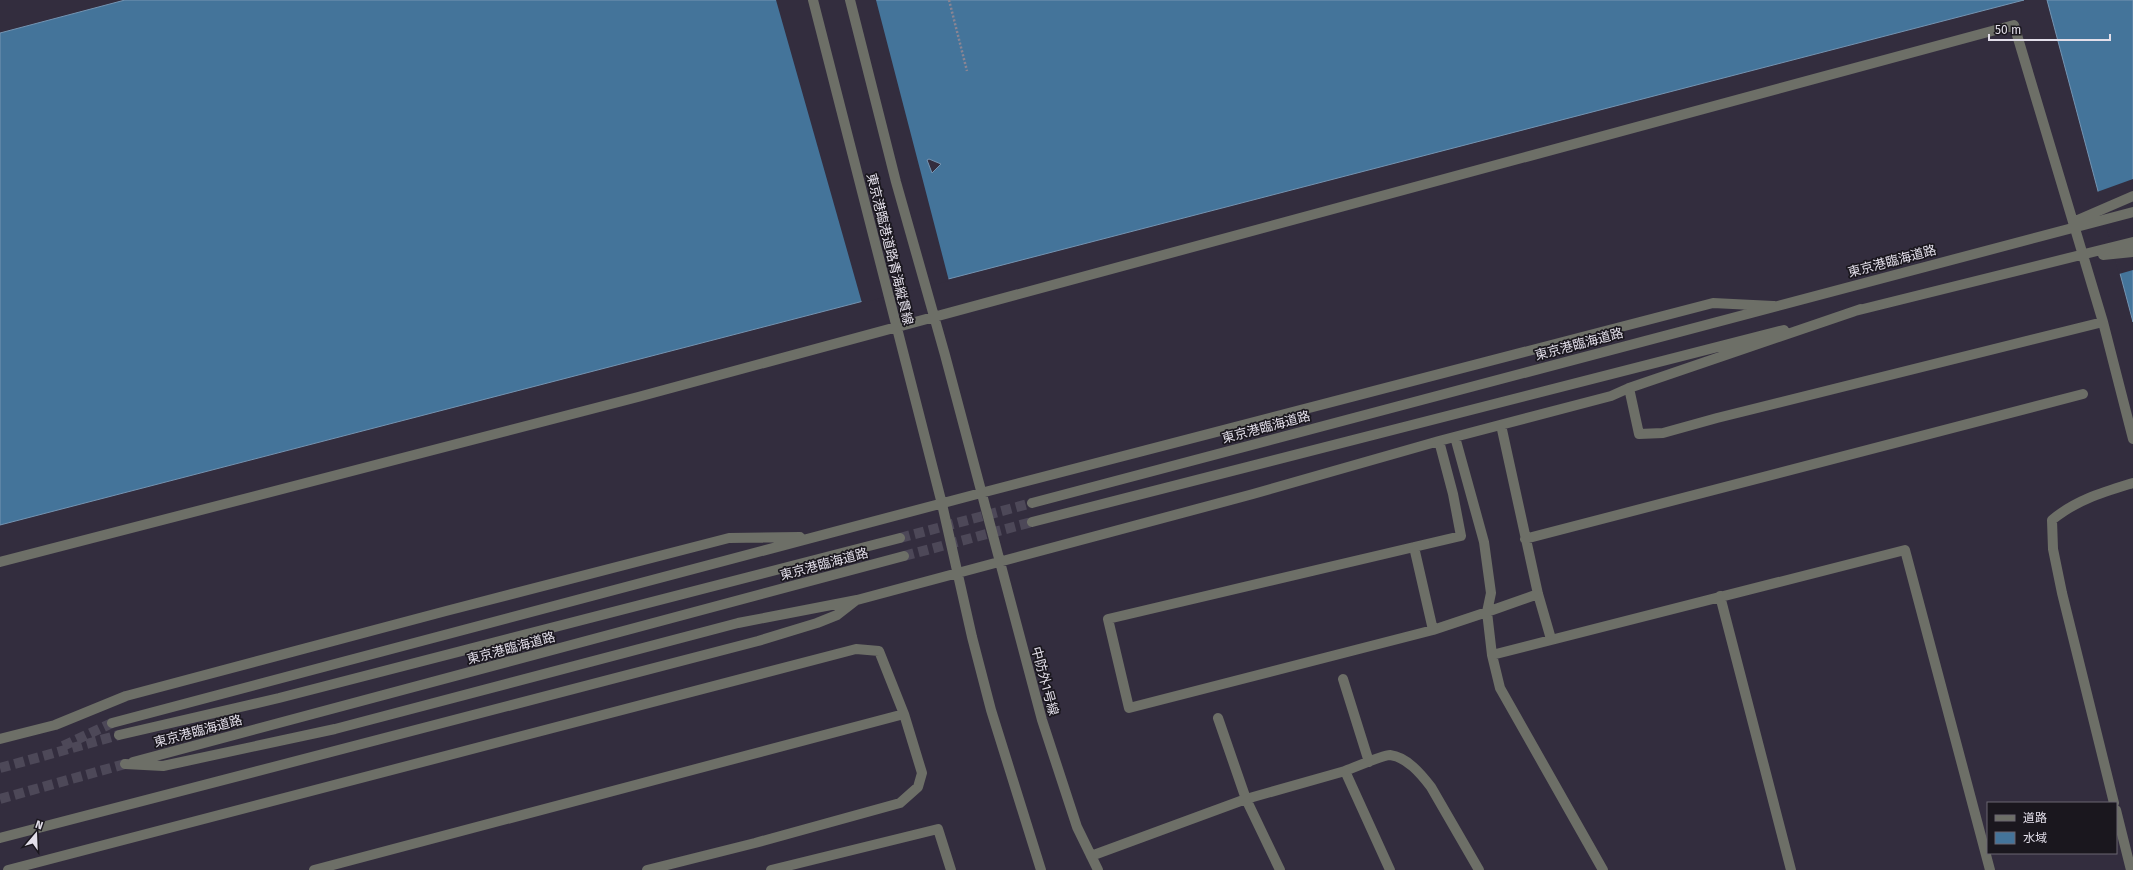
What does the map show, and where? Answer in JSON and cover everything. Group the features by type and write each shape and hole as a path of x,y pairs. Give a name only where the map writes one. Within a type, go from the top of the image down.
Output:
{"street":[{"name":"東京港臨港道路青海縦貫線","path":"813,0 942,504"},
{"name":"東京港臨港道路青海縦貫線","path":"850,0 896,182 945,355 981,493"},
{"path":"0,562 653,392 2014,25 2103,322 2133,439"},
{"path":"2048,234 2133,196"},
{"name":"東京港臨海道路","path":"1032,503 2133,212"},
{"path":"1032,522 1861,309 2042,266 2133,242"},
{"path":"2071,258 2133,252"},
{"path":"112,723 981,493 1713,303 1774,306"},
{"path":"0,838 758,641 817,623 837,615 857,600 1253,494 1439,441 1611,396 1629,388 1861,309"},
{"path":"1629,388 1639,434 1664,433 1717,418 2103,322"},
{"path":"1525,539 2083,394"},
{"path":"1501,425 1525,539 1538,594 1551,639"},
{"path":"1455,437 1484,542 1491,593 1487,612 1492,655 1500,688 1603,870"},
{"path":"1439,441 1453,494 1461,536 1108,619 1129,708 1433,630 1538,594"},
{"path":"2114,802 2062,593 2053,549 2052,520 2067,507 2097,494 2133,483"},
{"name":"中防外1号線","path":"981,493 1056,764 1078,827 1098,870"},
{"path":"942,504 972,637 991,710 1041,870"},
{"path":"0,739 55,724 126,696 730,538 817,537"},
{"name":"東京港臨海道路","path":"119,735 279,698 900,538"},
{"path":"1414,547 1433,630"},
{"path":"1492,655 1905,550 1990,870"},
{"name":"東京港臨海道路","path":"857,600 738,623 335,729 164,766 125,764 904,556"},
{"path":"1720,596 1791,870"},
{"path":"8,870 856,649 879,651 904,714 922,773 918,787 900,803 755,843 647,870"},
{"path":"1343,679 1369,762"},
{"path":"314,870 904,714"},
{"path":"1218,718 1246,799 1280,870"},
{"path":"1091,856 1246,799 1345,771 1389,755 1405,760 1422,775 1479,870"},
{"path":"1345,771 1390,870"},
{"path":"2117,814 2131,870"},
{"path":"771,870 938,829 951,870"}],"path":[{"path":"949,0 966,71"}],"water":[{"path":"125,0 2024,0 0,525 0,33","holes":["929,159 941,164 932,173 927,160"]},
{"path":"2047,0 2133,0 2133,322"}],"pier":[{"path":"776,0 876,0 949,281 862,303"},
{"path":"2133,179 2133,270 2119,274 2097,192"}],"tunnel":[{"path":"900,538 1032,503"},
{"path":"904,556 1032,522"},
{"path":"63,746 112,723"},
{"path":"0,768 119,735"},
{"path":"0,799 125,764"}]}
